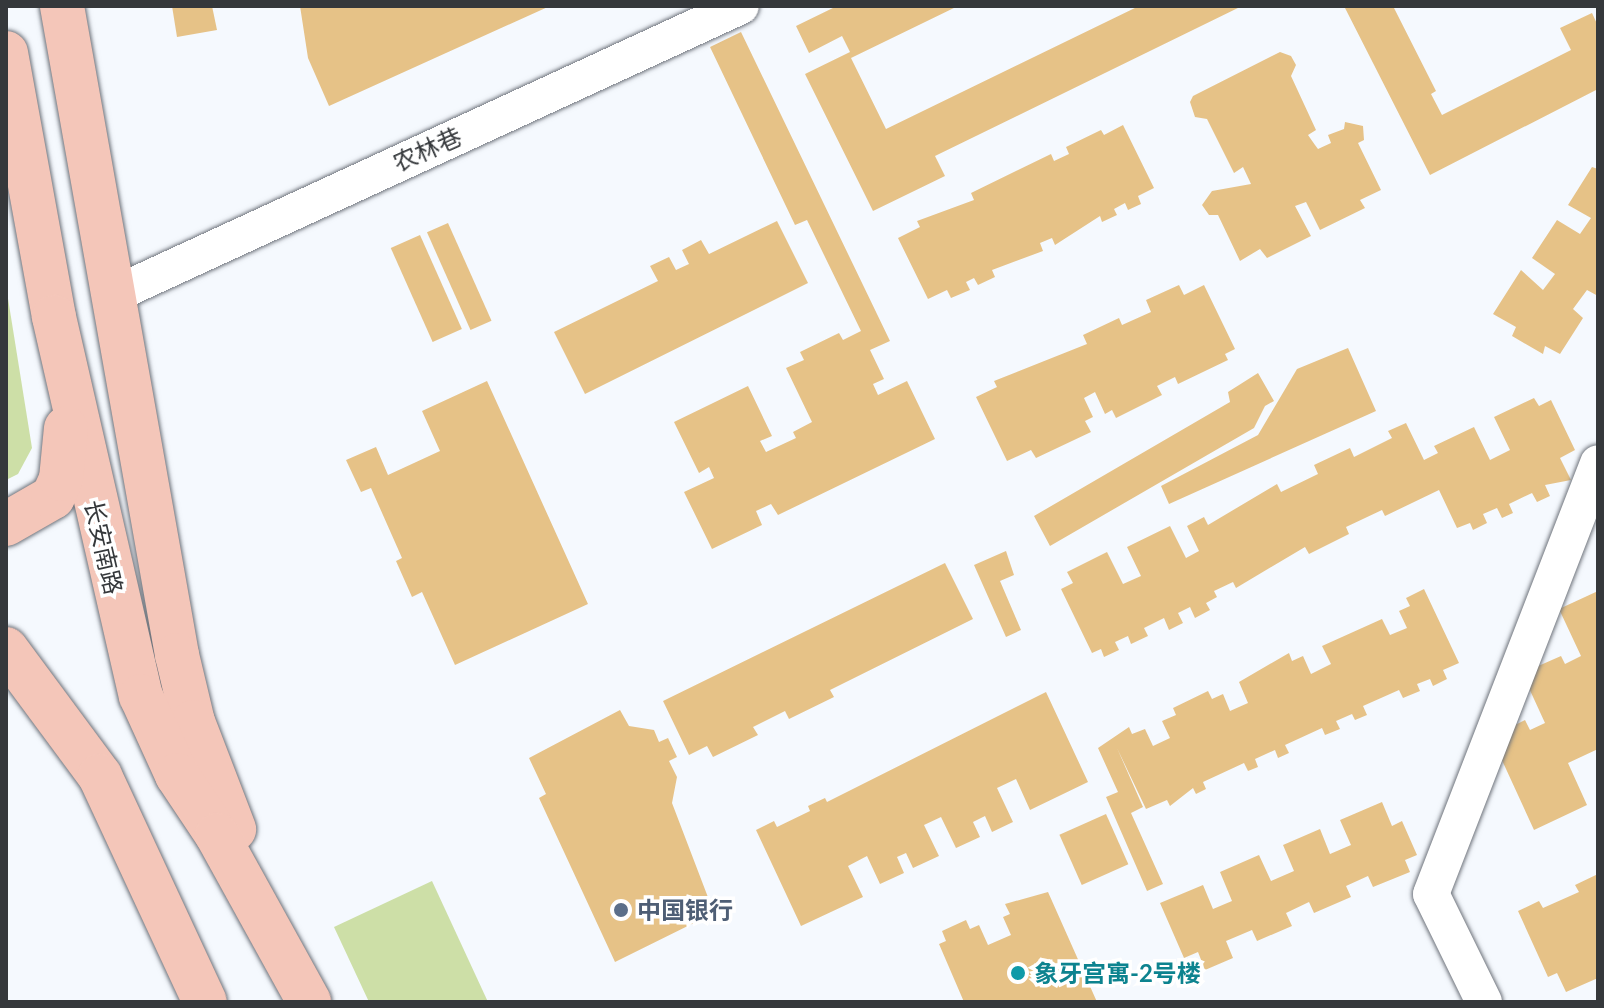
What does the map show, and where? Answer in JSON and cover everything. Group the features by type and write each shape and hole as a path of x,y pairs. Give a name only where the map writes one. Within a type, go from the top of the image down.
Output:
{"main road":[{"path":"62,6 193,722 286,954"},
{"name":"长安南路","path":"6,53 68,381 109,576 151,722 177,775 286,954 309,1002"},
{"path":"6,524 40,509 61,479 68,381"},
{"path":"6,649 100,776 205,1002"}],"street":[{"name":"农林巷","path":"113,295 741,6"},
{"path":"1484,1002 1431,894 1598,463"}],"green space":[{"path":"6,286 32,448 18,474 6,480"},
{"path":"432,881 488,1002 369,1002 334,927"}],"building":[{"path":"172,6 212,6 217,30 177,37"},
{"path":"300,6 550,6 329,106 308,58"},
{"path":"837,6 958,6 851,58 886,129 1139,6 1242,6 935,156 945,176 873,211 805,74 850,52 842,36 809,53 796,26"},
{"path":"1344,6 1393,6 1436,91 1431,94 1442,115 1571,50 1560,28 1592,13 1598,26 1598,89 1430,175"},
{"path":"741,32 890,341 870,350 884,379 873,384 878,395 907,381 935,439 778,515 771,504 756,511 762,525 712,549 684,492 714,478 709,467 699,473 674,422 748,386 772,436 760,441 766,452 796,438 793,432 812,422 786,368 804,360 800,352 839,333 843,340 861,331 807,220 795,225 710,47"},
{"path":"1280,52 1291,56 1296,65 1291,76 1316,130 1308,135 1315,145 1318,149 1331,143 1328,135 1344,129 1345,122 1363,126 1364,140 1358,143 1381,190 1360,200 1365,208 1320,230 1306,202 1295,206 1311,236 1267,258 1260,249 1240,261 1218,215 1209,215 1202,205 1212,191 1251,184 1243,167 1234,173 1207,119 1195,117 1190,102 1193,96"},
{"path":"1123,125 1154,188 1138,196 1141,204 1128,210 1125,203 1114,209 1117,215 1102,222 1100,216 1055,245 1052,238 1040,243 1043,251 992,270 995,277 978,285 974,278 966,282 970,290 951,298 947,290 928,299 898,238 920,227 917,221 974,200 971,193 1051,154 1054,161 1069,154 1066,147 1101,130 1104,135"},
{"path":"1592,167 1598,169 1598,296 1587,290 1573,309 1583,318 1560,354 1545,346 1543,354 1512,336 1516,327 1493,314 1521,270 1543,290 1555,274 1532,258 1557,220 1580,234 1591,218 1568,205"},
{"path":"777,221 808,283 585,394 554,332 658,281 650,266 669,257 676,270 689,264 682,250 701,240 709,254"},
{"path":"448,223 492,321 471,330 427,232"},
{"path":"420,235 462,329 433,342 391,248"},
{"path":"1179,285 1184,295 1204,285 1235,349 1225,354 1228,360 1178,384 1175,377 1157,386 1162,395 1116,418 1112,410 1105,414 1095,392 1084,398 1093,417 1085,421 1091,432 1036,458 1031,450 1007,461 976,397 997,387 994,381 1087,344 1083,335 1119,318 1122,325 1151,312 1146,300"},
{"path":"1348,348 1376,411 1169,504 1161,486 1258,435 1297,369"},
{"path":"1258,373 1274,401 1265,406 1254,428 1050,546 1034,516 1230,402 1228,392"},
{"path":"487,381 588,604 455,665 422,592 412,597 396,561 402,558 371,488 361,492 346,460 376,447 388,475 440,451 422,411"},
{"path":"1534,398 1539,406 1551,400 1575,450 1560,458 1571,480 1545,485 1550,496 1537,502 1532,493 1509,504 1513,513 1502,518 1497,508 1483,514 1487,523 1473,530 1470,523 1457,528 1439,490 1385,516 1382,510 1346,527 1349,534 1309,554 1305,547 1236,588 1233,582 1214,591 1217,597 1206,603 1210,610 1195,618 1190,607 1178,613 1183,623 1169,630 1164,618 1144,628 1148,636 1131,644 1128,636 1115,642 1119,650 1104,657 1101,649 1092,653 1061,589 1073,583 1067,572 1107,552 1123,584 1141,576 1127,547 1170,526 1186,558 1199,551 1187,526 1204,517 1208,525 1277,484 1281,492 1318,474 1314,465 1350,448 1354,457 1392,438 1388,431 1406,423 1424,460 1438,453 1434,446 1474,427 1490,460 1510,450 1494,417"},
{"path":"1006,551 1014,575 1000,581 1021,630 1006,637 974,565"},
{"path":"945,563 973,619 830,690 834,697 789,719 785,711 753,727 758,735 713,757 707,746 689,755 663,701"},
{"path":"1424,589 1459,663 1443,670 1447,679 1433,686 1430,679 1417,684 1420,691 1403,698 1399,690 1363,706 1367,715 1355,720 1352,714 1336,721 1340,729 1325,735 1322,728 1285,745 1289,753 1278,758 1275,750 1255,759 1258,767 1248,771 1244,763 1203,782 1206,789 1196,794 1193,788 1170,806 1167,800 1146,809 1117,748 1143,807 1131,813 1163,884 1147,891 1106,797 1118,792 1098,748 1129,727 1132,734 1145,729 1153,746 1170,738 1162,721 1176,715 1173,708 1208,691 1212,699 1223,694 1230,711 1248,703 1239,682 1289,653 1292,661 1303,656 1311,674 1331,664 1322,646 1382,619 1390,635 1407,628 1399,611 1410,606 1406,598"},
{"path":"1598,591 1598,749 1568,763 1587,805 1534,830 1495,745 1505,730 1525,720 1530,730 1545,723 1522,673 1561,656 1565,664 1581,656 1559,609"},
{"path":"1046,692 1088,782 1030,810 1016,779 997,788 1013,822 992,832 985,816 973,822 980,837 956,848 941,817 924,825 939,856 913,868 906,853 897,857 904,873 880,884 867,856 848,866 863,897 801,926 756,830 774,821 777,827 810,811 808,806 825,798 827,802"},
{"path":"620,710 629,726 654,730 659,742 668,738 677,757 669,761 677,777 672,803 714,913 615,962 539,798 546,794 529,758"},
{"path":"1382,802 1392,826 1402,821 1417,855 1405,860 1410,872 1373,887 1368,876 1346,886 1351,897 1314,913 1309,902 1286,913 1292,926 1257,941 1252,930 1226,941 1233,958 1205,970 1198,952 1184,958 1160,903 1203,885 1213,909 1232,901 1220,872 1259,855 1271,881 1294,871 1283,845 1320,829 1330,854 1351,845 1340,820"},
{"path":"1106,814 1128,864 1082,885 1059,835"},
{"path":"1598,874 1598,978 1566,992 1557,973 1548,977 1518,911 1539,901 1543,908 1579,892 1575,885"},
{"name":"象牙宫寓-2号楼","path":"1048,892 1097,1002 964,1002 939,944 946,941 942,931 966,920 970,929 979,925 988,945 1011,935 1003,917 1010,914 1005,904"}],"place":[{"name":"中国银行","path":"621,910"},
{"name":"象牙宫寓-2号楼","path":"1018,973"}]}
